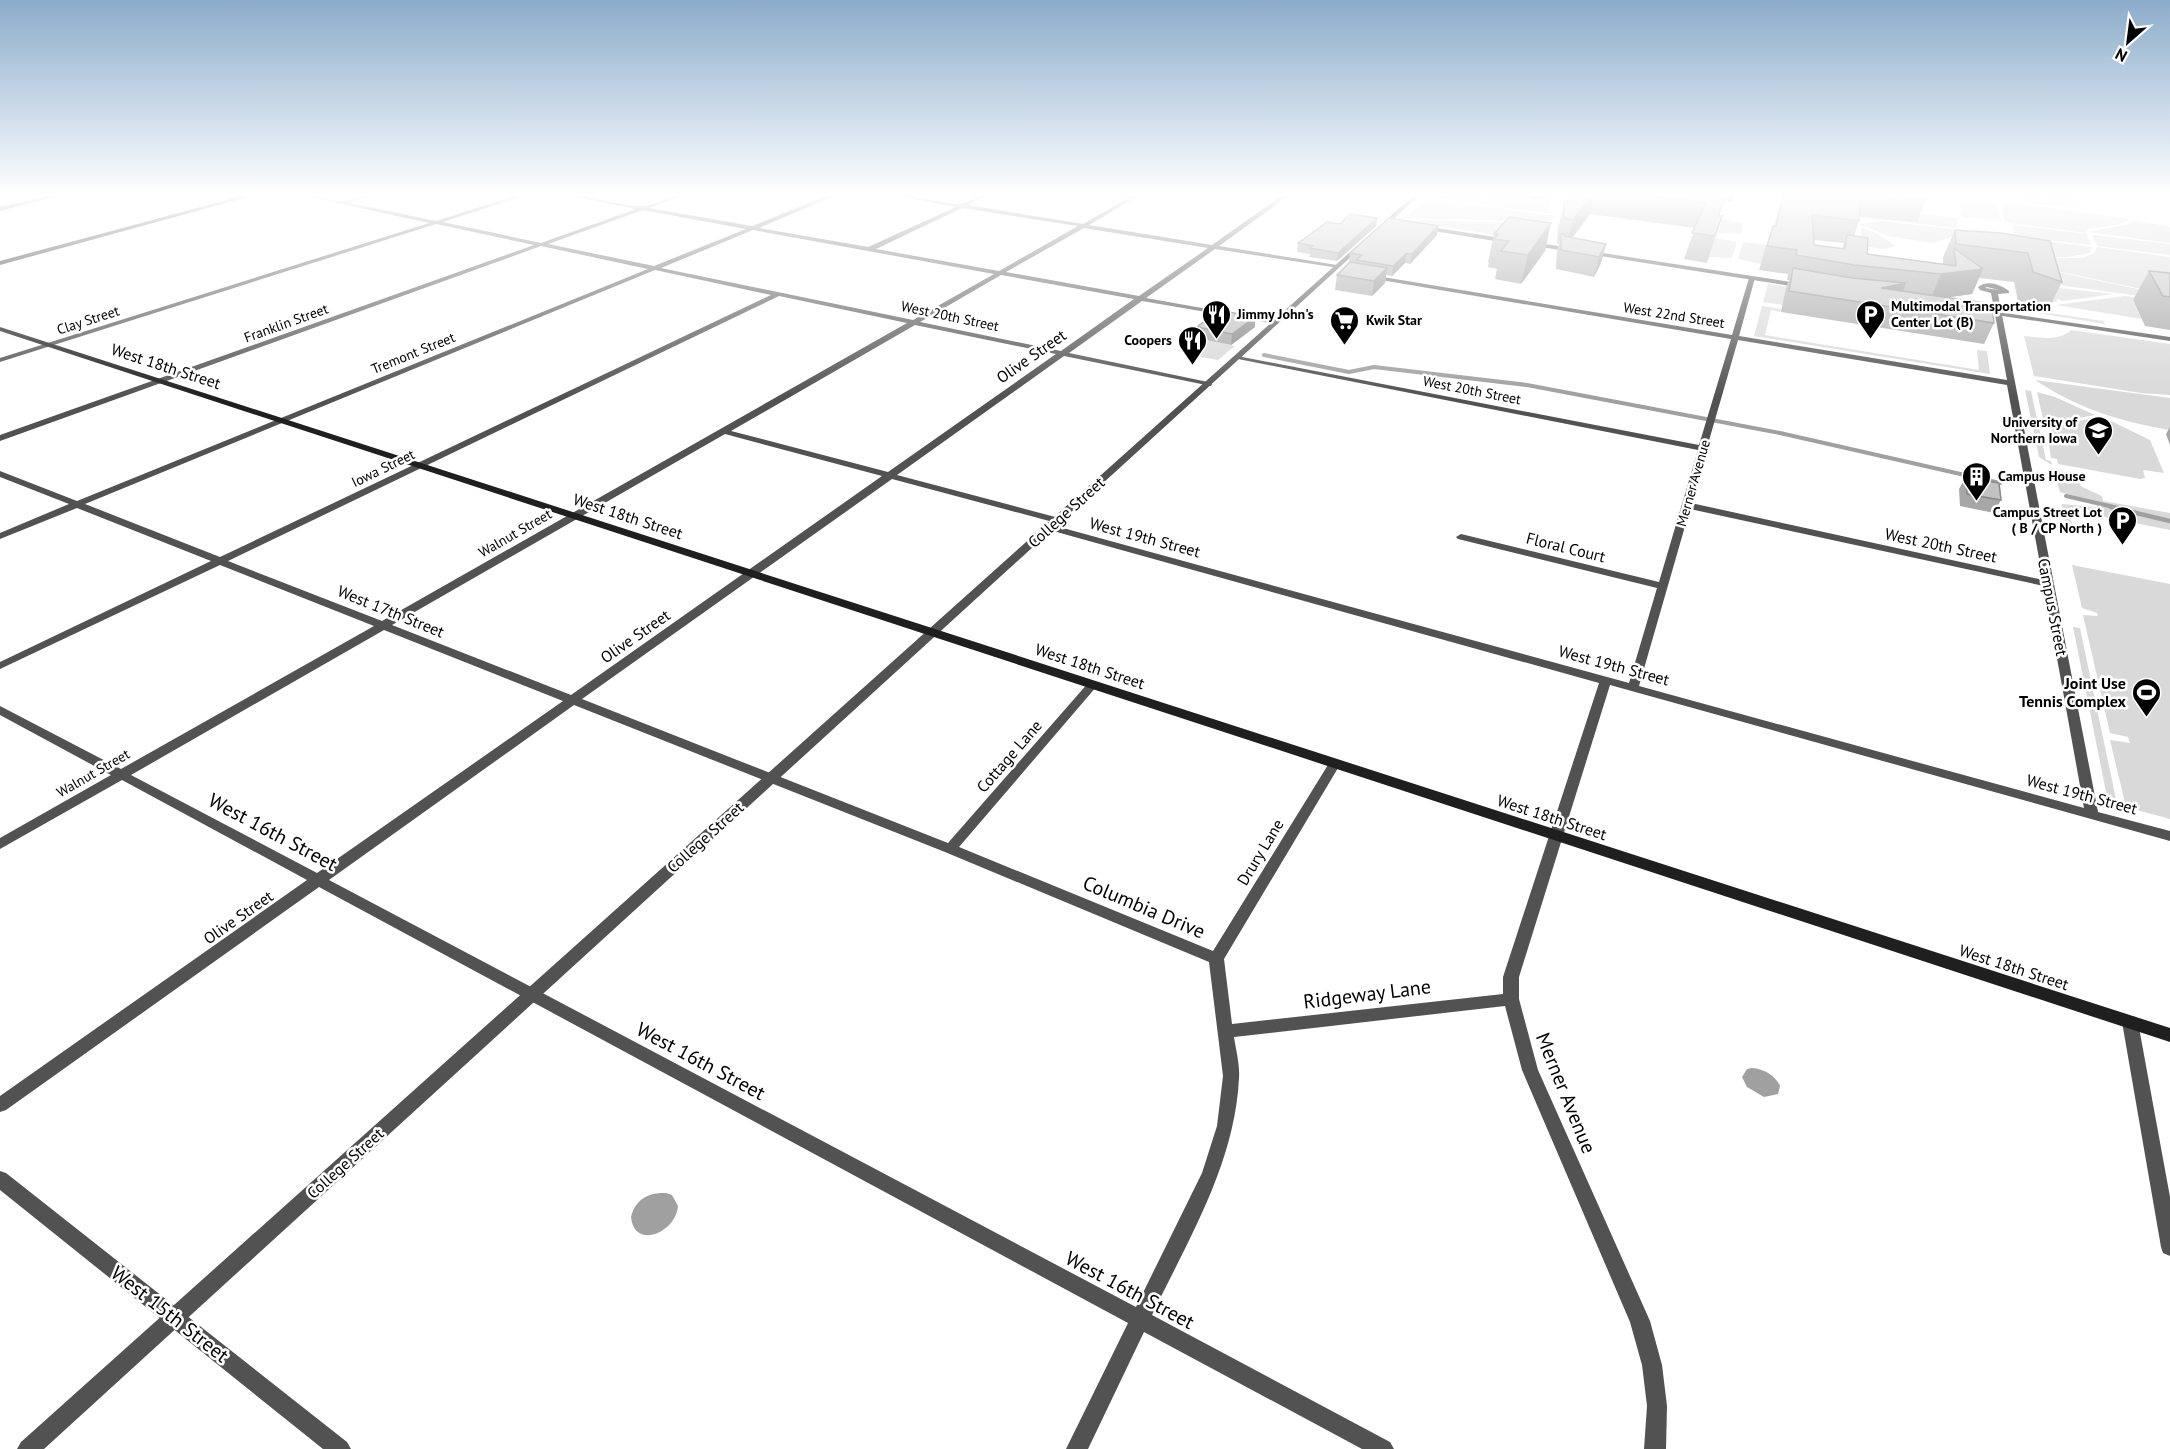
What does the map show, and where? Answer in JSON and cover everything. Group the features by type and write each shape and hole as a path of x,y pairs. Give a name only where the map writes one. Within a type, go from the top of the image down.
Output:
{"main road":[{"name":"West 18th Street","path":"0,329 2170,1035"}],"street":[{"name":"Clay Street","path":"0,360 313,262"},
{"name":"Franklin Street","path":"0,438 492,262"},
{"name":"West 20th Street","path":"625,262 1208,384"},
{"name":"Tremont Street","path":"0,536 671,262"},
{"path":"938,262 1275,323"},
{"name":"Walnut Street","path":"0,844 1020,262"},
{"name":"Olive Street","path":"0,1105 1193,262"},
{"path":"1294,262 1346,273"},
{"name":"College Street","path":"28,1449 1343,262"},
{"path":"1647,262 1811,287"},
{"name":"West 22nd Street","path":"1367,276 2012,383"},
{"name":"Merner Avenue","path":"1633,688 1752,278"},
{"name":"Campus Street","path":"1994,292 2000,314 2092,814"},
{"name":"Iowa Street","path":"0,666 778,294"},
{"path":"1972,310 2170,339"},
{"name":"West 20th Street","path":"1237,358 1703,448"},
{"name":"West 19th Street","path":"723,431 890,476 1633,688 2170,836"},
{"name":"West 17th Street","path":"0,474 770,779"},
{"name":"West 20th Street","path":"1686,505 2049,584"},
{"name":"Floral Court","path":"1461,537 1663,586"},
{"name":"Merner Avenue","path":"1606,680 1510,977 1511,999 1530,1070 1640,1321 1652,1365 1657,1406 1655,1449"},
{"name":"Cottage Lane","path":"950,849 1093,684"},
{"name":"West 16th Street","path":"0,710 1383,1449"},
{"name":"Drury Lane","path":"1216,959 1335,763"},
{"name":"Columbia Drive","path":"770,779 950,849 1216,959 1218,991 1227,1031 1231,1076 1225,1126 1210,1174 1077,1449"},
{"name":"Ridgeway Lane","path":"1227,1031 1511,999"},
{"path":"2130,1022 2170,1247"},
{"name":"West 15th Street","path":"0,1179 339,1449"}],"shaded area":[{"path":"2044,262 2170,262 2170,295 2047,269"},
{"path":"2048,270 2170,296 2170,300 2066,286 2050,281"},
{"path":"1768,284 1790,287 1783,305 1763,302"},
{"path":"2050,287 2114,294 2063,301 2056,299 2058,301 2050,303"},
{"path":"2125,296 2139,298 2133,301 2142,319 2056,305"},
{"path":"2019,301 2049,313 2104,321 2105,324 2012,309 2011,302"},
{"path":"1762,306 1782,309 1780,312 1771,310 1765,335 1979,370 1977,350 1987,351 1990,374 1754,336"},
{"path":"2071,330 2170,344 2170,395 2141,393 2034,376 2024,336 2055,337"},
{"path":"1202,339 1235,346 1218,360 1185,354"},
{"path":"2035,380 2170,398 2170,430 2134,423 2083,406"},
{"path":"2025,390 2031,391 2046,460 2051,461 2052,465 2039,457"},
{"path":"2037,392 2055,397 2095,415 2044,424"},
{"path":"2095,418 2111,421 2150,440 2164,473 2143,470 2145,478 2140,479 2058,464 2057,459 2051,458 2047,432 2066,423"},
{"path":"2057,472 2075,478 2082,487 2102,496 2103,501 2170,513 2170,530 2069,510 2073,529 2066,531 2062,504 2095,507 2101,504 2060,492 2056,479"},
{"path":"2072,565 2170,584 2170,819 2126,807 2110,740 2130,743 2128,737 2110,733 2083,615 2098,616 2097,613 2082,608"},
{"path":"2073,627 2080,628 2117,804 2108,802"},
{"path":"1747,1069 1765,1071 1775,1079 1780,1086 1778,1094 1764,1097 1747,1087 1742,1077"},
{"path":"666,1193 672,1195 678,1206 676,1216 663,1230 655,1234 639,1233 631,1217 636,1206 643,1198"}],"building":[{"path":"1350,262 1387,268 1374,281 1337,275"},
{"path":"1366,262 1398,262 1393,266"},
{"path":"1834,262 1924,262 1956,266 1956,262 1973,262 1983,269 1941,274"},
{"path":"2030,262 2056,262 2062,282 2033,272"},
{"path":"1793,268 1852,278 1906,283 1881,288 1992,304 1994,323 1789,291"},
{"path":"2149,271 2170,273 2170,297 2163,296"},
{"path":"1218,310 1255,317 1232,334 1197,327"},
{"path":"1966,477 1999,483 2001,500 1967,494"}],"waterway":[{"path":"1264,355 1349,372 1374,367 1527,385 1780,433 2000,483"},
{"path":"2066,496 2118,508"},
{"path":"2111,507 2170,521"}],"place":[{"name":"Jimmy John's","path":"1216,340"},
{"name":"Multimodal Transportation Center Lot (B)","path":"1870,340"},
{"name":"Kwik Star","path":"1345,346"},
{"name":"Coopers","path":"1193,366"},
{"name":"University of Northern Iowa","path":"2098,456"},
{"name":"Campus House","path":"1977,502"},
{"name":"Campus Street Lot ( B / CP North )","path":"2123,546"},
{"name":"Joint Use Tennis Complex","path":"2147,718"}]}
